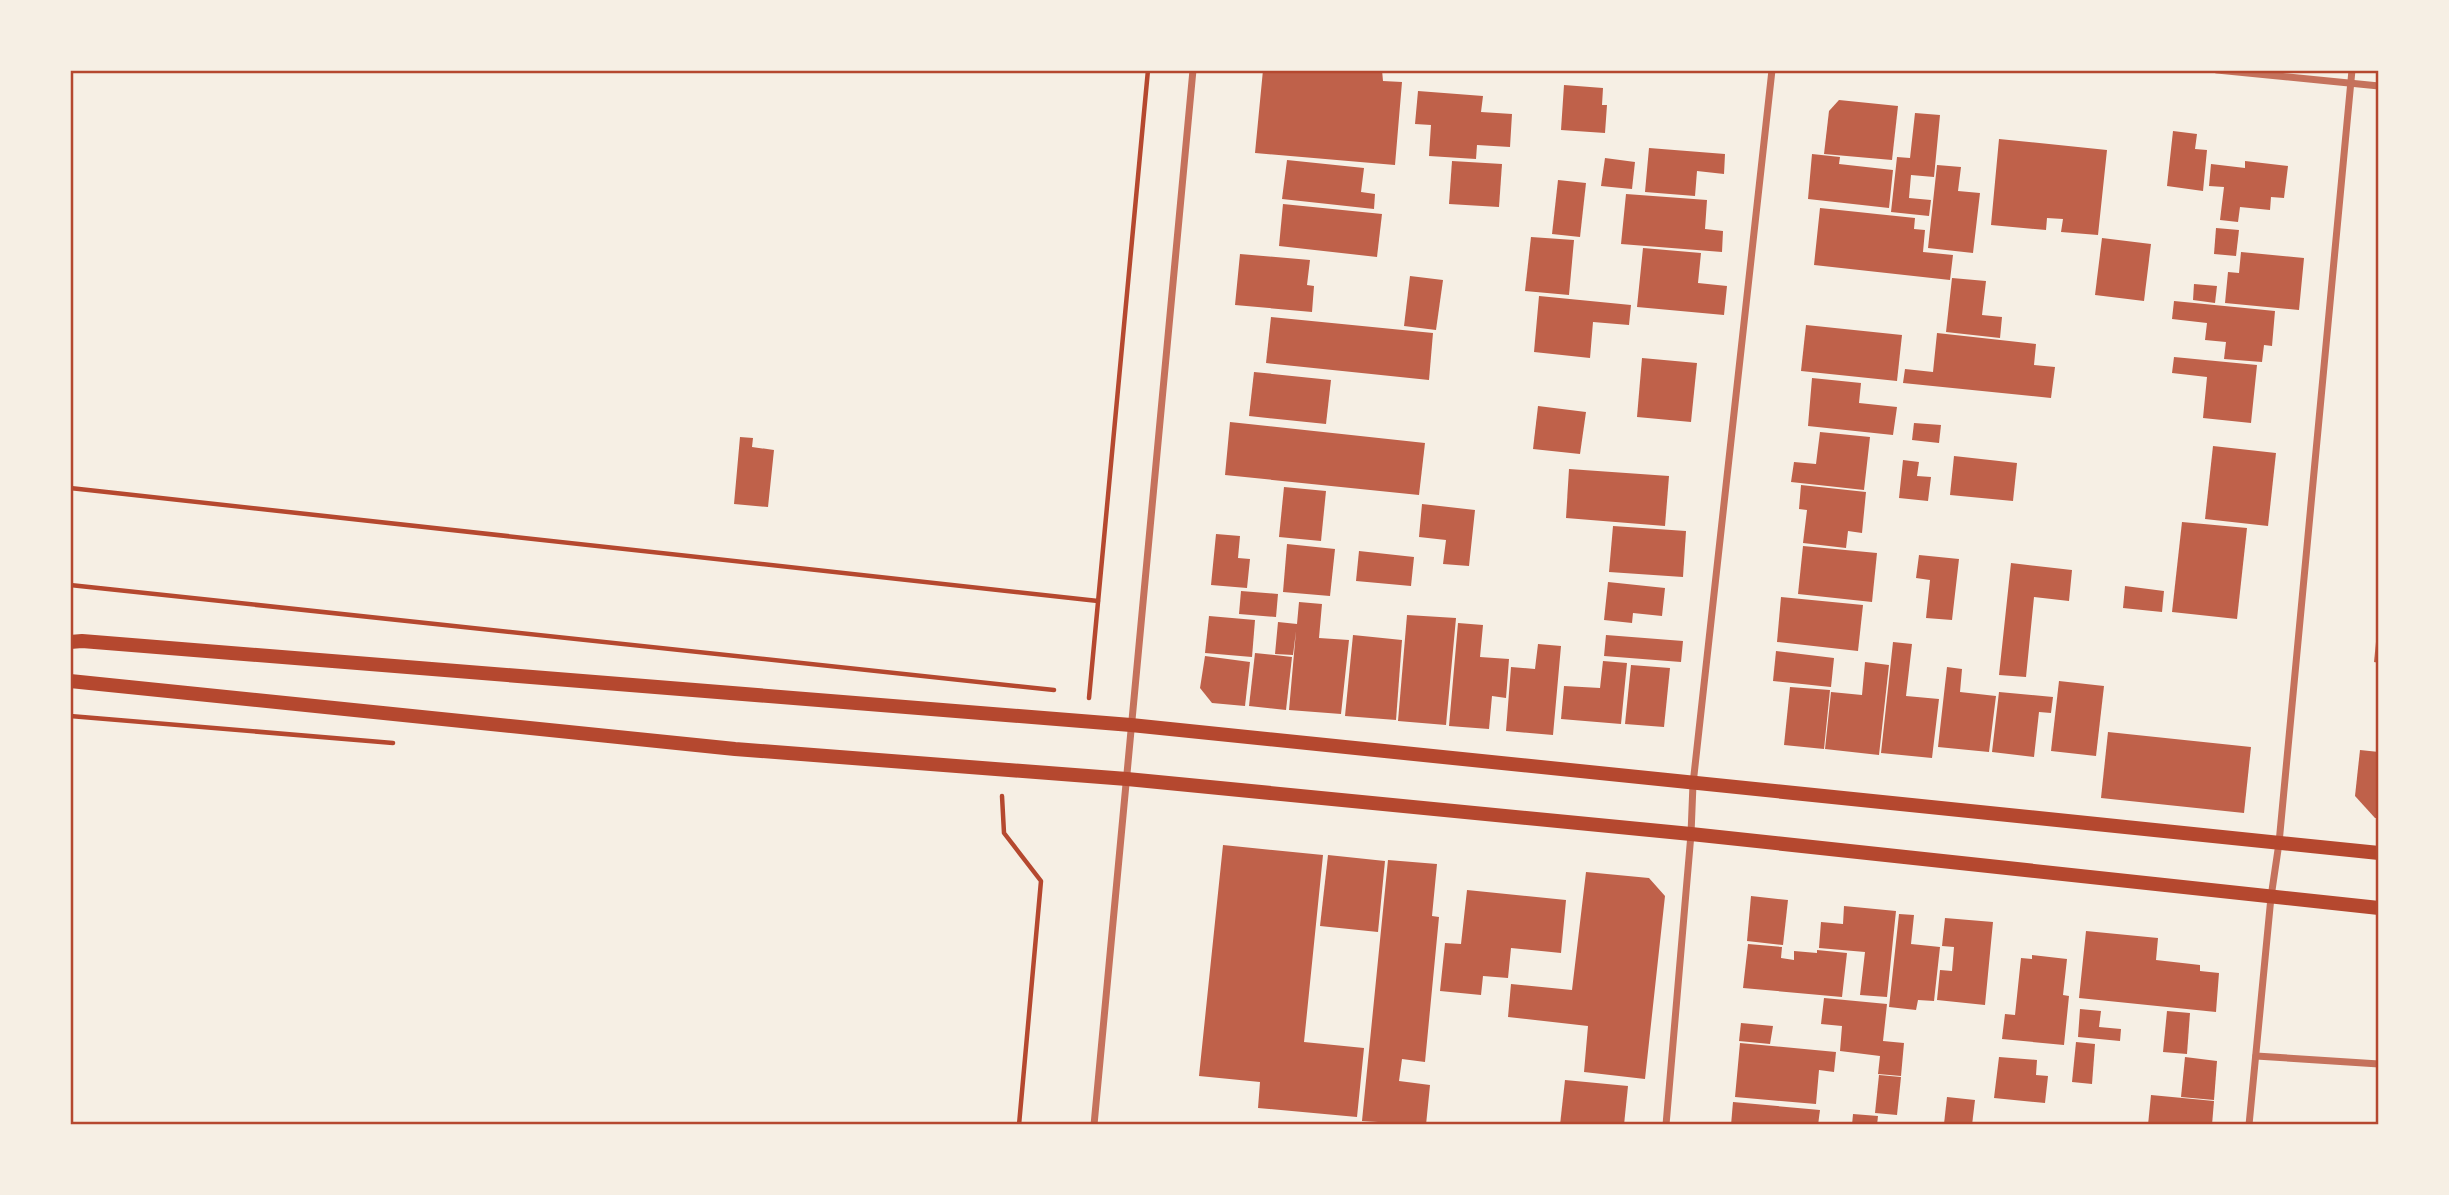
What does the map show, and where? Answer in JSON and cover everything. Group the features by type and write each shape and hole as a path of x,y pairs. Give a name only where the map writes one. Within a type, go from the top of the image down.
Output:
{"main road":[{"path":"70,642 110,643 1131,725 2379,853"},
{"path":"70,681 735,749 1127,779 1691,834 2379,908"}],"street":[{"path":"1094,1125 1193,70"},
{"path":"1666,1125 1693,784 1772,70"},
{"path":"2217,70 2379,86"},
{"path":"2249,1125 2271,897 2280,844 2353,70"},
{"path":"2256,1056 2379,1064"}],"path":[{"path":"1087,722 1148,70"},
{"path":"70,488 1098,601"},
{"path":"70,585 1062,690"},
{"path":"1076,692 1090,693"},
{"path":"1002,796 1003,833 1041,881 1019,1125"}],"building":[{"path":"1263,70 1382,70 1383,81 1402,82 1395,165 1255,153"},
{"path":"1564,85 1603,88 1602,105 1607,105 1605,133 1561,130"},
{"path":"1418,91 1483,96 1481,112 1512,114 1510,147 1477,145 1476,159 1429,156 1431,125 1415,124"},
{"path":"1839,100 1898,106 1892,160 1824,154 1829,111"},
{"path":"1915,113 1940,115 1934,177 1911,175 1909,198 1931,200 1929,216 1891,212 1897,157 1910,158"},
{"path":"2173,131 2197,134 2195,149 2207,150 2203,191 2167,186"},
{"path":"1999,139 2107,150 2098,235 2061,232 2063,219 2047,218 2046,230 1991,225"},
{"path":"1649,148 1725,154 1724,174 1697,171 1695,196 1645,192"},
{"path":"1812,154 1840,157 1839,164 1893,170 1889,208 1808,199"},
{"path":"1605,158 1635,162 1632,189 1601,186"},
{"path":"1287,160 1364,168 1361,192 1375,194 1374,209 1282,199"},
{"path":"1452,161 1502,164 1499,207 1449,204"},
{"path":"2245,161 2288,166 2284,198 2271,197 2270,210 2240,207 2238,222 2220,220 2224,187 2209,186 2211,164 2245,168"},
{"path":"1937,165 1961,167 1958,191 1980,193 1973,253 1928,248"},
{"path":"1558,180 1586,183 1580,237 1552,234"},
{"path":"1626,194 1707,200 1705,229 1723,231 1722,252 1621,244"},
{"path":"1283,204 1382,214 1377,257 1279,246"},
{"path":"1820,208 1915,218 1914,229 1925,230 1923,252 1953,255 1950,280 1814,265"},
{"path":"2216,228 2239,230 2236,256 2214,254"},
{"path":"1531,237 1574,240 1569,295 1525,291"},
{"path":"2102,238 2151,244 2144,301 2095,295"},
{"path":"1643,248 1701,253 1698,283 1727,286 1724,315 1637,307"},
{"path":"2241,252 2304,258 2299,310 2225,303 2228,272 2239,273"},
{"path":"1240,254 1310,260 1307,285 1314,286 1312,312 1235,305"},
{"path":"1410,276 1443,280 1436,330 1404,326"},
{"path":"1952,278 1986,281 1982,315 2002,317 2000,338 1946,332"},
{"path":"2194,284 2217,286 2215,303 2193,300"},
{"path":"1539,296 1631,305 1629,325 1593,322 1590,358 1534,352"},
{"path":"2174,301 2275,311 2272,346 2264,345 2262,362 2224,359 2226,342 2205,340 2207,323 2172,319"},
{"path":"1271,317 1433,333 1429,380 1266,363"},
{"path":"1806,325 1902,335 1897,381 1801,371"},
{"path":"1937,333 2036,344 2034,365 2055,367 2051,398 1903,383 1905,369 1933,372"},
{"path":"2174,357 2257,365 2251,423 2203,418 2207,377 2172,373"},
{"path":"1642,358 1697,363 1691,422 1637,417"},
{"path":"1254,372 1331,380 1326,424 1249,416"},
{"path":"1812,378 1861,383 1859,403 1897,407 1893,435 1808,426"},
{"path":"1538,406 1586,412 1580,454 1533,449"},
{"path":"1230,422 1425,443 1419,495 1225,475"},
{"path":"1914,423 1941,425 1939,443 1912,440"},
{"path":"1820,432 1870,437 1864,490 1791,482 1794,462 1816,464"},
{"path":"740,437 753,438 752,447 774,450 768,507 734,504"},
{"path":"2213,446 2276,453 2268,526 2205,519"},
{"path":"1954,456 2017,463 2013,501 1950,495"},
{"path":"1903,460 1919,462 1917,476 1931,477 1928,501 1899,498"},
{"path":"1569,469 1669,476 1665,526 1566,518"},
{"path":"1801,485 1866,492 1862,533 1848,531 1846,548 1803,543 1807,510 1799,509"},
{"path":"1284,487 1326,491 1321,541 1279,537"},
{"path":"1422,504 1475,510 1469,566 1443,564 1446,540 1419,537"},
{"path":"2182,522 2247,528 2237,619 2172,612"},
{"path":"1613,526 1686,531 1683,577 1609,572"},
{"path":"1216,534 1240,536 1238,558 1250,559 1247,588 1211,585"},
{"path":"1287,544 1335,549 1330,596 1283,592"},
{"path":"1803,546 1877,553 1872,602 1798,594"},
{"path":"1359,551 1414,557 1411,586 1356,581"},
{"path":"1919,555 1959,559 1952,620 1926,618 1930,580 1916,578"},
{"path":"2011,563 2072,570 2069,601 2034,597 2026,677 1999,675"},
{"path":"1608,582 1665,588 1662,616 1633,613 1632,623 1604,620"},
{"path":"2125,586 2164,591 2162,612 2123,608"},
{"path":"1241,591 1278,594 1276,617 1239,614"},
{"path":"1781,597 1863,605 1858,651 1777,642"},
{"path":"1299,602 1322,604 1319,638 1349,640 1341,714 1289,710 1296,631 1293,655 1275,654 1278,622 1297,624"},
{"path":"1407,615 1456,618 1446,725 1398,721"},
{"path":"1209,616 1255,620 1252,657 1205,653"},
{"path":"1458,623 1483,625 1480,657 1509,659 1506,698 1492,696 1489,729 1449,726"},
{"path":"2379,632 2379,663 2374,662"},
{"path":"1353,635 1402,640 1396,720 1345,716"},
{"path":"1606,635 1683,641 1681,662 1604,656"},
{"path":"1893,642 1912,644 1906,696 1939,699 1932,758 1881,753"},
{"path":"1538,644 1561,646 1553,735 1506,731 1511,667 1535,669"},
{"path":"1776,651 1834,658 1831,687 1773,681"},
{"path":"1255,653 1292,657 1286,710 1249,706"},
{"path":"1205,656 1250,662 1245,706 1212,703 1200,688"},
{"path":"1603,661 1627,663 1621,724 1561,719 1564,686 1600,688"},
{"path":"1865,662 1889,665 1879,755 1825,749 1831,692 1862,695"},
{"path":"1631,665 1670,668 1664,727 1625,724"},
{"path":"1947,667 1962,669 1960,692 1996,696 1989,752 1938,747"},
{"path":"2059,681 2104,686 2096,756 2051,751"},
{"path":"1790,687 1830,690 1824,749 1784,745"},
{"path":"1999,692 2053,697 2051,713 2039,712 2034,757 1992,752"},
{"path":"2108,732 2251,747 2244,813 2101,798"},
{"path":"2360,750 2379,752 2379,818 2375,818 2355,796"},
{"path":"1223,845 1323,855 1304,1042 1364,1048 1357,1117 1258,1108 1260,1082 1199,1076"},
{"path":"1328,855 1385,861 1378,932 1320,926"},
{"path":"1388,860 1437,864 1432,916 1439,917 1425,1062 1402,1059 1399,1081 1430,1085 1426,1125 1362,1121"},
{"path":"1586,872 1649,878 1665,896 1645,1079 1584,1072 1588,1026 1508,1017 1511,984 1572,990"},
{"path":"1467,890 1566,900 1561,953 1511,948 1508,978 1483,976 1481,995 1440,991 1445,943 1461,944"},
{"path":"1751,896 1788,900 1783,945 1747,941"},
{"path":"1844,906 1896,911 1887,997 1860,995 1865,952 1819,948 1821,922 1843,924"},
{"path":"1899,914 1914,915 1911,944 1940,947 1934,1001 1918,1000 1916,1010 1889,1007"},
{"path":"1945,918 1993,922 1985,1005 1937,1000 1940,970 1952,971 1954,947 1942,946"},
{"path":"2086,931 2158,938 2156,960 2200,965 2200,971 2219,973 2216,1012 2079,998"},
{"path":"1748,944 1782,947 1781,958 1794,960 1794,951 1847,953 1842,997 1743,988"},
{"path":"2032,955 2067,959 2063,995 2069,996 2064,1045 2002,1039 2005,1014 2015,1015 2021,958 2032,959"},
{"path":"1824,998 1887,1004 1883,1041 1904,1043 1901,1076 1878,1074 1880,1056 1840,1051 1842,1026 1821,1024"},
{"path":"2080,1009 2101,1011 2099,1027 2121,1029 2120,1041 2078,1037"},
{"path":"2167,1011 2190,1013 2187,1054 2163,1052"},
{"path":"1741,1023 1773,1026 1770,1044 1739,1041"},
{"path":"2076,1042 2095,1044 2092,1084 2072,1082"},
{"path":"1740,1043 1836,1052 1834,1072 1819,1070 1816,1104 1735,1097"},
{"path":"1999,1057 2037,1060 2036,1075 2048,1076 2045,1103 1994,1098"},
{"path":"2185,1057 2217,1061 2214,1100 2181,1097"},
{"path":"1879,1075 1901,1077 1897,1115 1875,1113"},
{"path":"1565,1080 1628,1086 1624,1125 1560,1125"},
{"path":"2151,1095 2214,1101 2212,1125 2148,1125"},
{"path":"1947,1097 1975,1100 1972,1125 1944,1124"},
{"path":"1733,1102 1820,1110 1818,1125 1731,1125"},
{"path":"1853,1114 1878,1116 1877,1125 1852,1125"}]}
